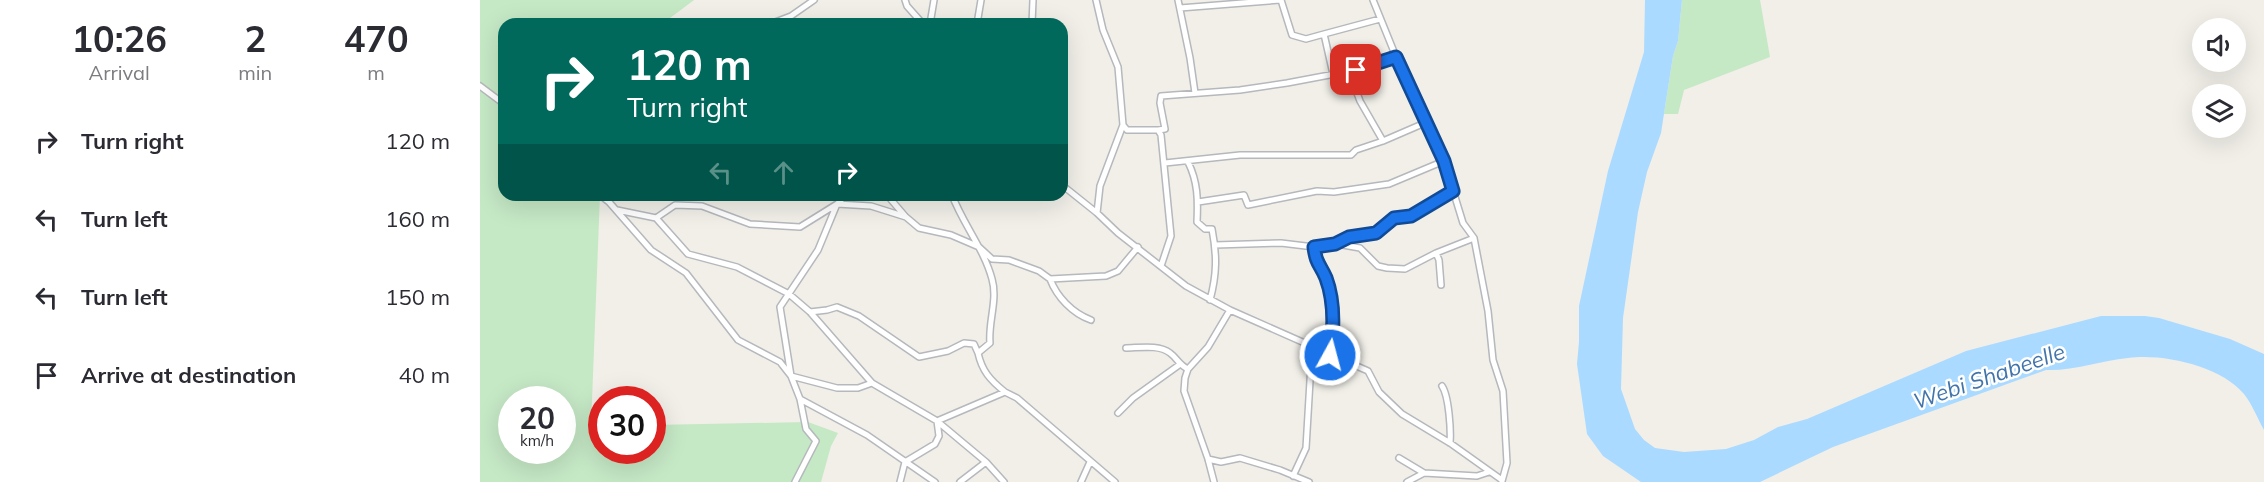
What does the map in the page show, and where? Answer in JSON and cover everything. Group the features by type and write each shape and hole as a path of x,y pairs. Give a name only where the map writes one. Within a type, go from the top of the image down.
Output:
{"street":[{"path":"784,18 814,0"},
{"path":"905,0 907,6 918,18"},
{"path":"931,18 934,0"},
{"path":"978,18 981,0"},
{"path":"1032,18 1033,0"},
{"path":"1096,0 1102,30 1118,67 1124,125 1127,130 1165,129 1160,103 1161,96 1240,90 1356,70 1396,57"},
{"path":"1178,0 1195,93"},
{"path":"1180,8 1280,0 1292,35 1306,39 1380,19"},
{"path":"1068,190 1097,213 1118,234 1138,247 1186,286 1230,310 1368,371 1379,392 1402,414 1450,443 1502,481 1507,463 1503,391 1492,360 1488,311 1474,238 1463,223 1444,161 1396,57 1373,0"},
{"path":"1324,34 1333,74"},
{"path":"1333,74 1348,79 1354,85 1360,101 1383,141"},
{"path":"480,86 498,100"},
{"path":"1165,163 1240,155 1352,155 1356,150 1426,122"},
{"path":"1097,213 1100,186 1124,125"},
{"path":"1158,130 1161,135 1165,163 1164,181 1168,196 1171,236 1161,266"},
{"path":"1198,202 1244,195 1248,205 1317,191 1363,189 1389,184 1444,161"},
{"path":"1188,162 1195,177 1198,202 1197,222 1205,229 1212,229 1215,245 1216,274 1210,300"},
{"path":"1335,244 1349,237 1368,235 1381,230 1387,222 1394,218 1411,216 1453,191"},
{"path":"606,201 651,250 686,273 738,340 780,362 791,376 837,388 858,388 872,383"},
{"path":"656,218 675,205 702,206 750,224 800,227 840,201"},
{"path":"892,201 919,228 951,236 979,247 992,259 1009,261 1039,271 1050,279 1055,291 1066,304 1081,316 1091,320"},
{"path":"954,201 979,247 993,280 994,304 988,330 990,343 978,353"},
{"path":"837,204 871,207 906,217"},
{"path":"795,482 816,441 806,429 800,399 791,376 780,307 818,250 837,204"},
{"path":"616,210 656,218 688,254 737,267 789,294 810,312 872,383 937,421 986,462 1004,482"},
{"path":"1215,245 1274,243 1314,247 1335,244 1360,248 1378,266 1405,269 1436,253 1474,238"},
{"path":"1050,279 1106,276 1118,271 1138,247"},
{"path":"1314,247 1316,264 1326,278 1332,307 1334,327 1330,355"},
{"path":"1436,253 1439,260 1441,285"},
{"path":"810,312 837,307 858,316 918,357 948,351 964,343 974,344 989,379 1017,398 1115,482"},
{"path":"1214,482 1184,391 1188,369 1208,347 1230,310"},
{"path":"1293,476 1306,448 1312,347"},
{"path":"1126,348 1161,348 1170,352 1179,365 1188,369"},
{"path":"1118,413 1133,398 1179,365"},
{"path":"1442,386 1446,392 1451,429 1450,443"},
{"path":"937,421 1005,392"},
{"path":"800,399 867,435 935,482"},
{"path":"900,482 905,462 935,444 939,436 937,421"},
{"path":"1208,459 1221,462 1240,458 1309,482"},
{"path":"1399,458 1424,473 1477,476 1489,472"},
{"path":"960,482 986,462"},
{"path":"1081,482 1090,462"},
{"path":"1407,482 1424,473"}],"green space":[{"path":"480,0 694,0 670,18 498,18 498,201 600,201 593,386 588,386 588,464 666,464 666,425 808,422 838,433 831,446 821,482 480,482"},
{"path":"1682,0 1760,0 1770,57 1684,90 1678,114 1664,114 1673,56 1678,41"}],"water":[{"name":"Webi Shabeelle","path":"1645,0 1682,0 1678,41 1673,56 1661,133 1647,172 1638,212 1623,318 1621,389 1635,429 1655,448 1684,452 1726,449 1754,440 1778,427 1807,419 1966,351 2101,316 2159,318 2230,339 2264,354 2264,430 2244,394 2221,376 2174,360 2142,357 2118,359 2067,369 2046,370 1833,447 1760,482 1641,482 1603,456 1587,434 1577,364 1579,306 1608,171 1644,52"}],"route":[{"path":"1330,355 1334,327 1332,307 1326,278 1316,264 1314,247 1335,244 1349,237 1376,233 1394,218 1411,216 1453,191 1444,161 1396,57 1356,70"}]}
